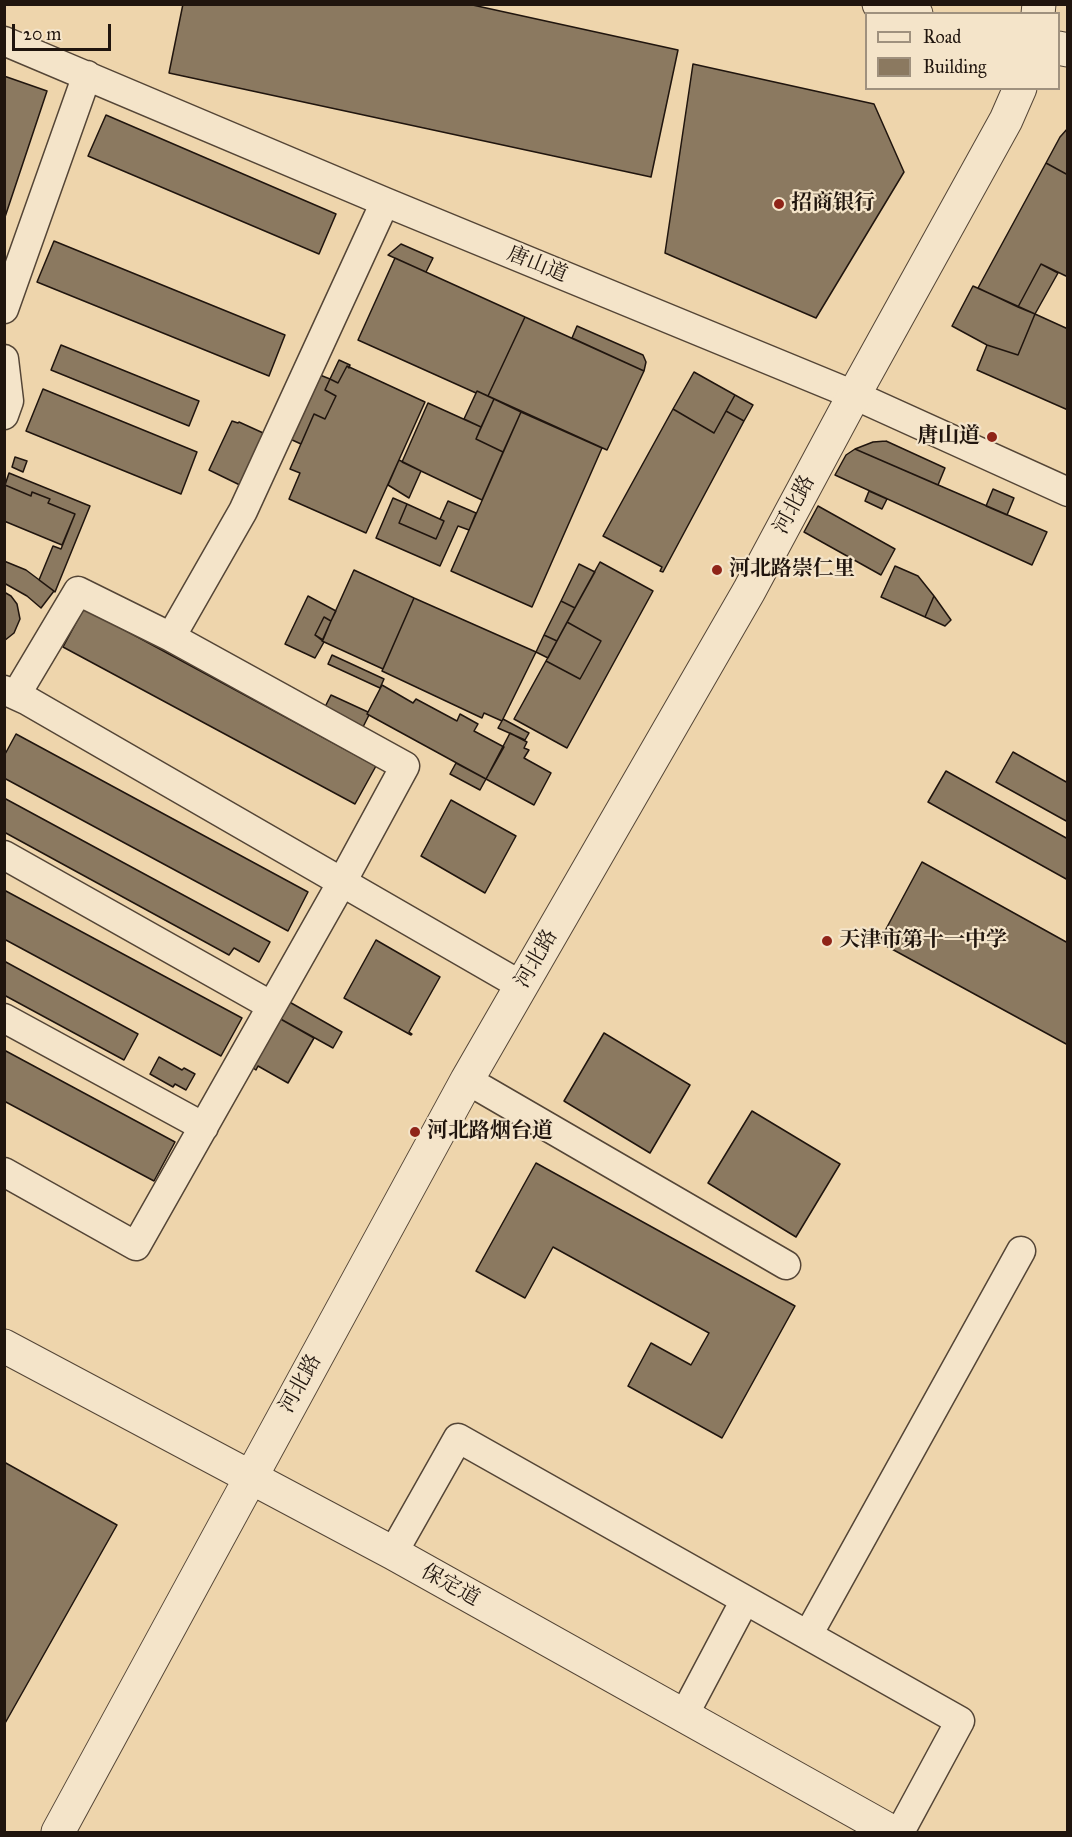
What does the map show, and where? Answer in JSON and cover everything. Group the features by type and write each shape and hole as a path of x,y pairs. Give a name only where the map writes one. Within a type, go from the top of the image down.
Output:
{"street":[{"path":"879,4 909,12"},
{"name":"唐山道","path":"4,41 385,202 854,395 1068,492"},
{"path":"4,309 87,75"},
{"name":"河北路","path":"58,1833 467,1080 748,591 1006,120 1019,90"},
{"path":"171,637 243,511 385,202"},
{"path":"4,359 9,401 4,415"},
{"path":"4,1172 136,1246 273,1006 342,882 405,766 171,637 78,591 10,693 342,882 522,986"},
{"path":"4,855 273,1006"},
{"path":"4,1018 204,1127"},
{"path":"467,1080 786,1265"},
{"path":"808,1635 1021,1251"},
{"name":"保定道","path":"4,1346 393,1553 892,1833"},
{"path":"393,1553 458,1438 960,1721 900,1833"},
{"path":"683,1717 745,1600"}],"building":[{"path":"183,4 468,4 678,50 651,177 169,73"},
{"path":"693,64 874,104 904,172 816,318 665,253"},
{"path":"4,76 47,91 4,220"},
{"path":"106,115 336,214 319,254 88,156"},
{"path":"1068,128 1068,175 1046,163 1060,137"},
{"path":"1046,163 1068,175 1068,277 1041,264 1018,307 978,288"},
{"path":"54,241 285,335 269,376 37,282"},
{"path":"401,244 433,258 426,272 388,255"},
{"path":"395,258 525,317 488,396 477,391 476,393 358,340"},
{"path":"1041,264 1058,273 1035,314 1018,307"},
{"path":"973,286 1035,314 1018,355 987,345 952,326"},
{"path":"1035,314 1068,329 1068,410 977,370 987,345 1018,355"},
{"path":"525,317 644,371 607,450 488,396"},
{"path":"577,326 643,355 646,362 644,371 572,338"},
{"path":"61,345 199,401 189,426 51,370"},
{"path":"339,360 350,365 349,368 347,366 338,383 330,379"},
{"path":"347,366 425,402 366,533 289,499 300,473 290,469 314,414 325,419 336,396 325,390 330,379 338,383"},
{"path":"694,372 735,395 714,433 673,409"},
{"path":"320,375 330,379 325,390 336,396 325,419 314,414 301,444 290,439"},
{"path":"43,389 197,452 181,494 26,431"},
{"path":"477,391 494,399 481,427 464,419"},
{"path":"735,395 753,405 744,421 726,411"},
{"path":"494,399 521,412 503,452 476,439"},
{"path":"428,403 481,427 476,439 503,452 482,500 402,462"},
{"path":"673,409 714,433 726,411 744,421 663,572 660,571 662,567 603,536"},
{"path":"521,412 602,448 532,607 451,571"},
{"path":"232,421 272,437 246,488 209,470"},
{"path":"886,441 945,468 938,485 855,449 873,442"},
{"path":"855,449 1047,532 1032,565 835,475 846,455"},
{"path":"15,457 27,461 23,472 12,467"},
{"path":"399,460 421,471 409,498 388,485"},
{"path":"9,473 90,506 55,592 39,580 53,546 61,549 75,514 48,503 50,499 32,492 31,496 5,485"},
{"path":"5,485 31,496 32,492 50,499 48,503 75,514 62,545 4,521"},
{"path":"993,489 1014,498 1007,515 986,506"},
{"path":"869,491 887,499 882,509 865,501"},
{"path":"393,498 407,504 399,523 436,539 444,521 440,519 448,501 476,513 469,530 458,526 440,566 376,538"},
{"path":"407,504 444,521 436,539 399,523"},
{"path":"818,506 895,549 881,575 804,532"},
{"path":"4,561 26,570 54,591 41,608 27,596 4,583"},
{"path":"600,562 653,591 567,748 514,719 546,661 580,679 601,641 567,622"},
{"path":"579,564 595,572 575,608 561,601"},
{"path":"895,566 918,576 934,596 925,617 881,597"},
{"path":"354,570 414,598 383,669 322,641"},
{"path":"4,592 11,596 17,604 20,619 14,633 4,641"},
{"path":"308,596 336,611 331,621 324,617 315,635 324,642 315,658 285,644"},
{"path":"934,596 951,620 945,626 925,617"},
{"path":"414,598 536,652 502,721 484,713 482,718 382,671"},
{"path":"561,601 575,608 557,641 544,635"},
{"path":"84,608 376,766 355,804 63,647"},
{"path":"324,617 331,621 323,640 315,635"},
{"path":"567,622 601,641 580,679 546,661"},
{"path":"544,635 557,641 548,658 536,652"},
{"path":"332,655 384,679 380,688 328,664"},
{"path":"382,685 413,703 416,699 457,721 460,714 478,724 474,731 504,747 486,779 367,714"},
{"path":"331,695 368,712 369,715 363,727 325,707"},
{"path":"503,719 529,733 525,740 498,728"},
{"path":"510,733 527,742 524,748 529,750 524,758 551,773 534,805 486,779"},
{"path":"16,734 308,892 288,931 4,778 4,756"},
{"path":"1013,752 1068,783 1068,822 996,782"},
{"path":"456,763 486,779 480,790 450,774"},
{"path":"946,771 1068,839 1068,880 928,802"},
{"path":"4,798 270,942 259,962 234,948 229,955 4,832"},
{"path":"451,800 516,836 485,893 421,856"},
{"path":"922,862 1068,943 1068,1045 879,942"},
{"path":"4,890 242,1018 221,1056 4,939"},
{"path":"376,940 440,977 409,1032 411,1035 344,998"},
{"path":"4,961 138,1034 124,1060 4,995"},
{"path":"286,1000 342,1032 333,1048 277,1017"},
{"path":"277,1017 314,1038 288,1083 258,1066 256,1070 250,1066"},
{"path":"604,1033 690,1085 650,1153 564,1101"},
{"path":"4,1050 175,1142 154,1181 4,1101"},
{"path":"159,1057 182,1070 184,1068 195,1074 186,1090 175,1084 173,1087 150,1074"},
{"path":"752,1111 840,1164 796,1237 708,1183"},
{"path":"536,1163 795,1306 722,1438 628,1386 651,1343 691,1365 709,1333 553,1247 525,1298 476,1271"},
{"path":"4,1462 117,1525 4,1725"}],"place":[{"name":"招商银行","path":"779,204"},
{"name":"唐山道","path":"992,437"},
{"name":"河北路崇仁里","path":"717,570"},
{"name":"天津市第十一中学","path":"827,941"},
{"name":"河北路烟台道","path":"415,1132"}]}
